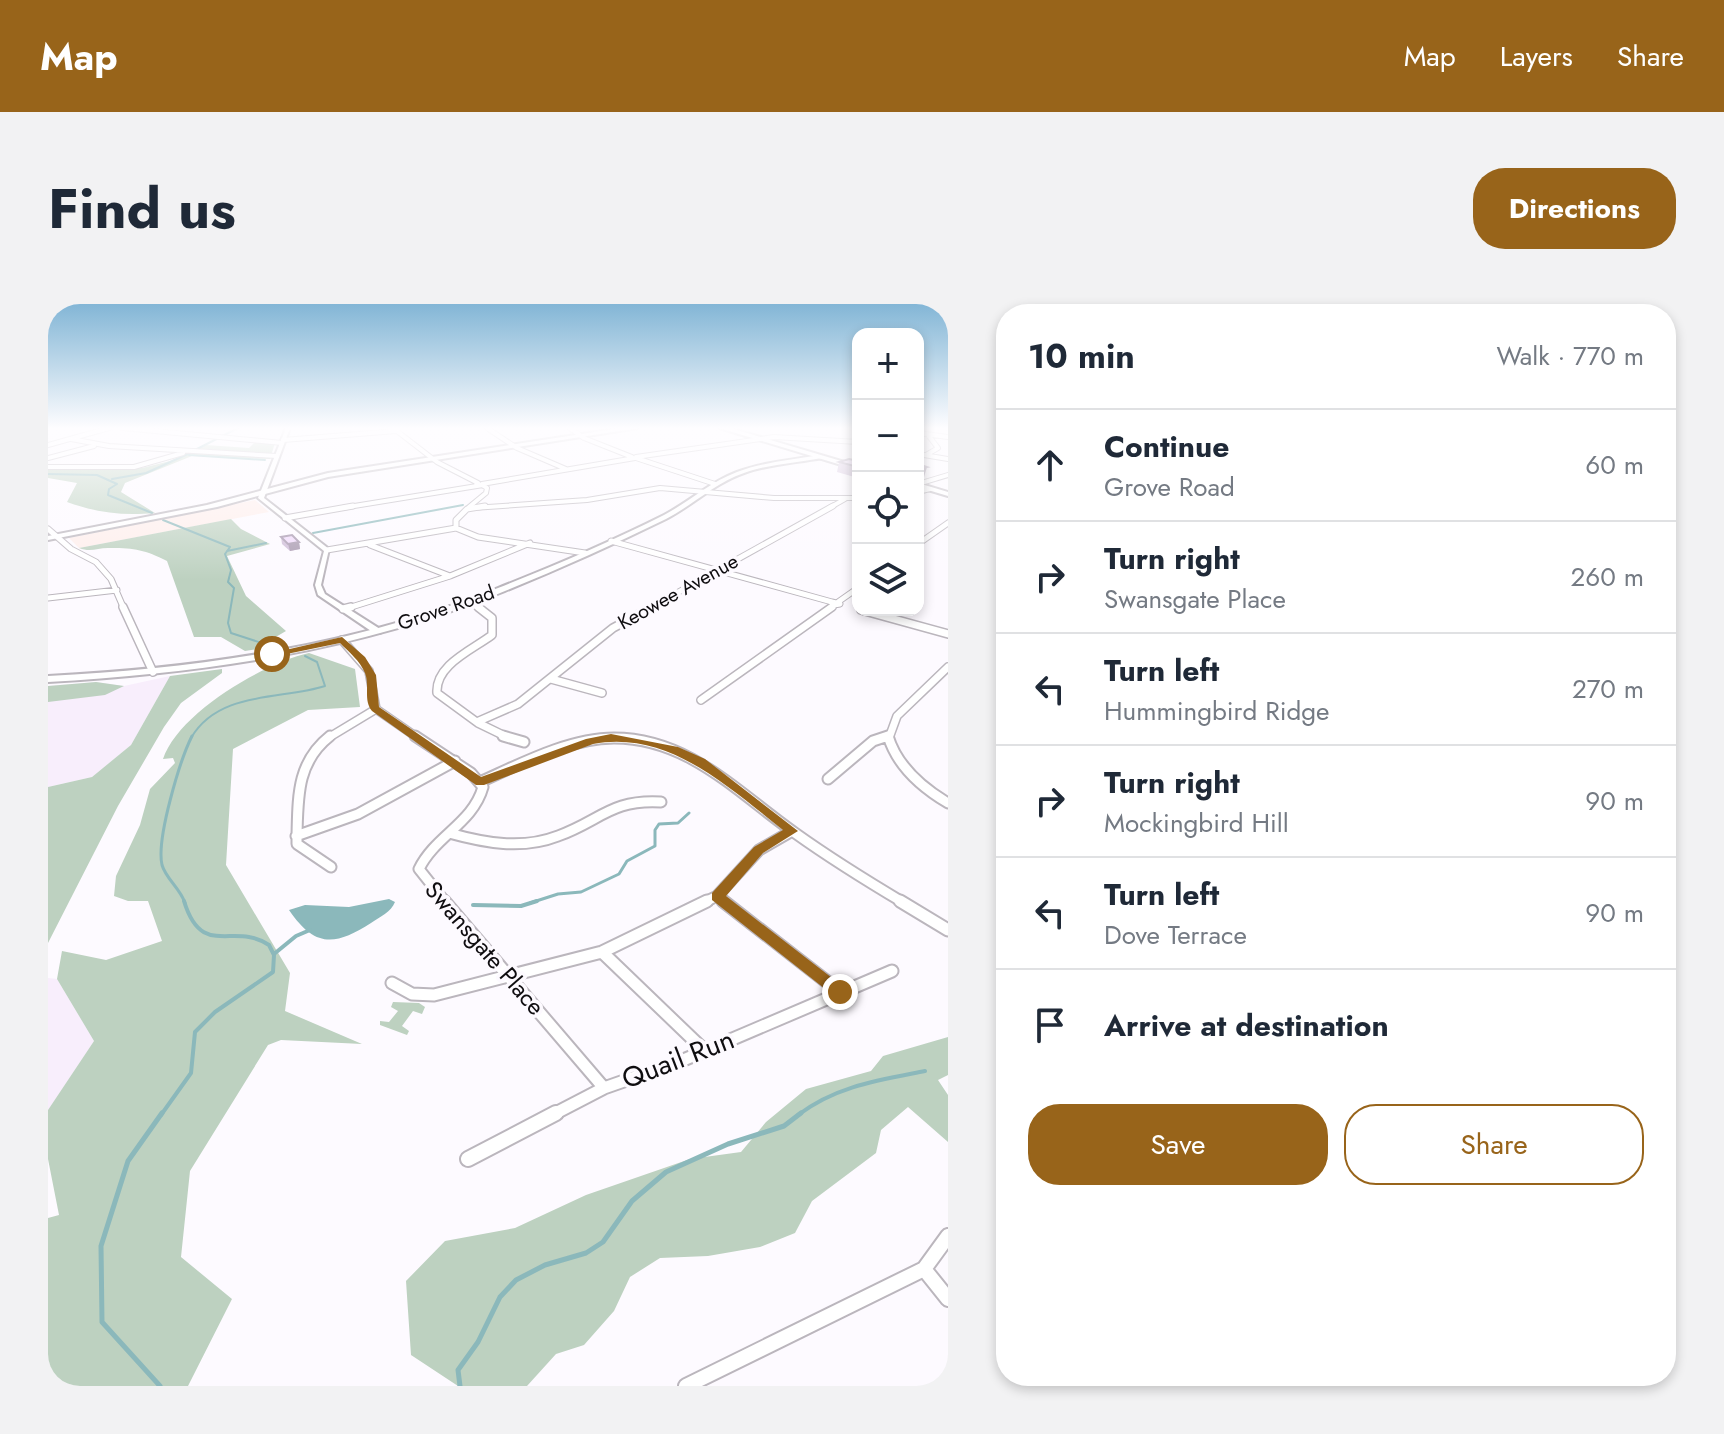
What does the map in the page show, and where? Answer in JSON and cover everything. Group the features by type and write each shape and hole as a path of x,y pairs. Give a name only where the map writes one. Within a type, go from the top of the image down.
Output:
{"main road":[{"path":"53,537 210,506 312,478"},
{"path":"266,489 315,478"},
{"name":"Grove Road","path":"48,679 153,672 220,663 377,631 469,603 585,553 665,517 727,478"},
{"path":"924,487 948,494"}],"street":[{"path":"270,478 261,498 327,550 456,528 478,537 585,553"},
{"path":"456,528 456,520 486,493 487,488 469,478"},
{"path":"285,518 511,478"},
{"path":"698,478 715,484"},
{"path":"467,509 518,502 587,500 660,488 774,498 852,498"},
{"path":"924,490 930,489"},
{"name":"Keowee Avenue","path":"479,721 518,704 613,628 845,499"},
{"path":"924,540 948,523"},
{"path":"48,529 53,537 102,567 117,590 153,672"},
{"path":"611,541 838,604"},
{"path":"343,609 450,576 530,543"},
{"path":"367,544 450,576"},
{"path":"327,550 319,591 325,600 377,631"},
{"path":"48,598 117,590"},
{"path":"701,700 852,593"},
{"path":"469,603 487,611 494,619 492,635 443,670 436,681 437,693 451,705 508,739 524,742"},
{"path":"883,616 948,634"},
{"path":"342,640 362,659 371,675 372,705 455,761 480,782 590,742 621,738 693,756 792,831 948,930"},
{"path":"948,667 944,675 897,716 888,736 896,755 909,772 930,792 948,803"},
{"path":"551,679 602,693"},
{"path":"331,867 297,844 309,755 361,714 376,709"},
{"path":"828,779 873,741 888,736"},
{"path":"296,836 379,802 455,761"},
{"name":"Swansgate Place","path":"480,782 483,787 480,799 425,854 419,869 604,1088"},
{"path":"449,833 484,844 531,844 577,828 621,801 661,802"},
{"path":"392,983 404,992 422,997 602,952 717,896 759,850 792,831"},
{"path":"717,896 840,992"},
{"path":"602,952 704,1050"},
{"name":"Quail Run","path":"468,1159 604,1088 704,1050 892,971"},
{"path":"686,1386 924,1269 948,1236"},
{"path":"924,1269 948,1299"}],"shaded area":[{"path":"255,500 269,512 79,548 69,538"},
{"path":"170,676 131,745 92,777 48,787 48,686 96,682 124,686"},
{"path":"48,978 57,979 94,1041 48,1110"}],"green space":[{"path":"51,478 136,478 125,483 121,492 155,513 111,513 67,502 77,483"},
{"path":"231,519 241,529 270,544 227,556 246,596 286,631 274,638 281,645 245,651 221,637 194,637 167,561 133,549 79,548"},
{"path":"309,653 355,669 360,707 308,710 233,749 226,865 290,973 285,1011 362,1044 281,1040 268,1045 190,1171 181,1257 232,1299 188,1386 48,1386 48,1218 59,1215 48,1159 48,1110 94,1041 57,979 62,951 106,960 162,941 148,901 128,901 114,896 116,876 140,825 150,789 175,763 173,758 163,759 186,724 225,692 269,667"},
{"path":"222,669 222,673 181,703 164,727 118,806 48,943 48,787 92,777 131,745 170,676"},
{"path":"96,682 124,686 105,695 48,702 48,686"},
{"path":"393,1002 419,1003 425,1007 422,1014 413,1011 402,1026 409,1031 407,1035 380,1025 380,1021 389,1022 398,1011 391,1007"},
{"path":"948,1037 948,1075 938,1080 948,1095 948,1142 908,1107 881,1130 876,1153 812,1201 795,1233 760,1247 708,1256 660,1258 630,1277 614,1311 584,1345 556,1354 527,1386 458,1386 411,1355 406,1281 445,1241 515,1228 586,1195 690,1159 741,1152 766,1122 806,1089 871,1071 883,1056"}],"water":[{"path":"389,899 395,902 385,914 358,931 336,939 317,937 289,910 305,905 349,907"}],"building":[{"path":"292,535 299,542 288,544 281,537"}],"waterway":[{"path":"105,478 117,484 109,489 108,495 152,513"},
{"path":"313,533 463,505"},
{"path":"163,520 230,547 227,551"},
{"path":"227,551 266,543"},
{"path":"227,551 225,554 231,570 228,582 234,588 228,623 231,633 277,648"},
{"path":"191,738 203,723 235,704 325,686 317,662 305,656"},
{"path":"184,901 164,870 161,853 170,800 191,738"},
{"path":"530,903 558,894 581,892 619,874 627,861 655,846 655,830 659,824 678,823 689,813"},
{"path":"161,1115 191,1073 195,1032 215,1012 273,972 274,955 269,945 243,936 210,935 191,919 184,901"},
{"path":"473,905 521,906 537,901"},
{"path":"274,954 296,936 310,930"},
{"path":"798,1115 843,1091 925,1071"},
{"path":"160,1386 102,1322 101,1246 128,1161 162,1113"},
{"path":"460,1386 458,1370 478,1342 500,1297 516,1280 545,1265 586,1253 603,1242 632,1201 666,1172 728,1144 784,1126 801,1113"}],"route":[{"path":"272,654 342,640 362,659 371,675 372,705 455,761 480,782 601,739 633,740 693,756 792,831 759,850 717,896 840,992"}]}
